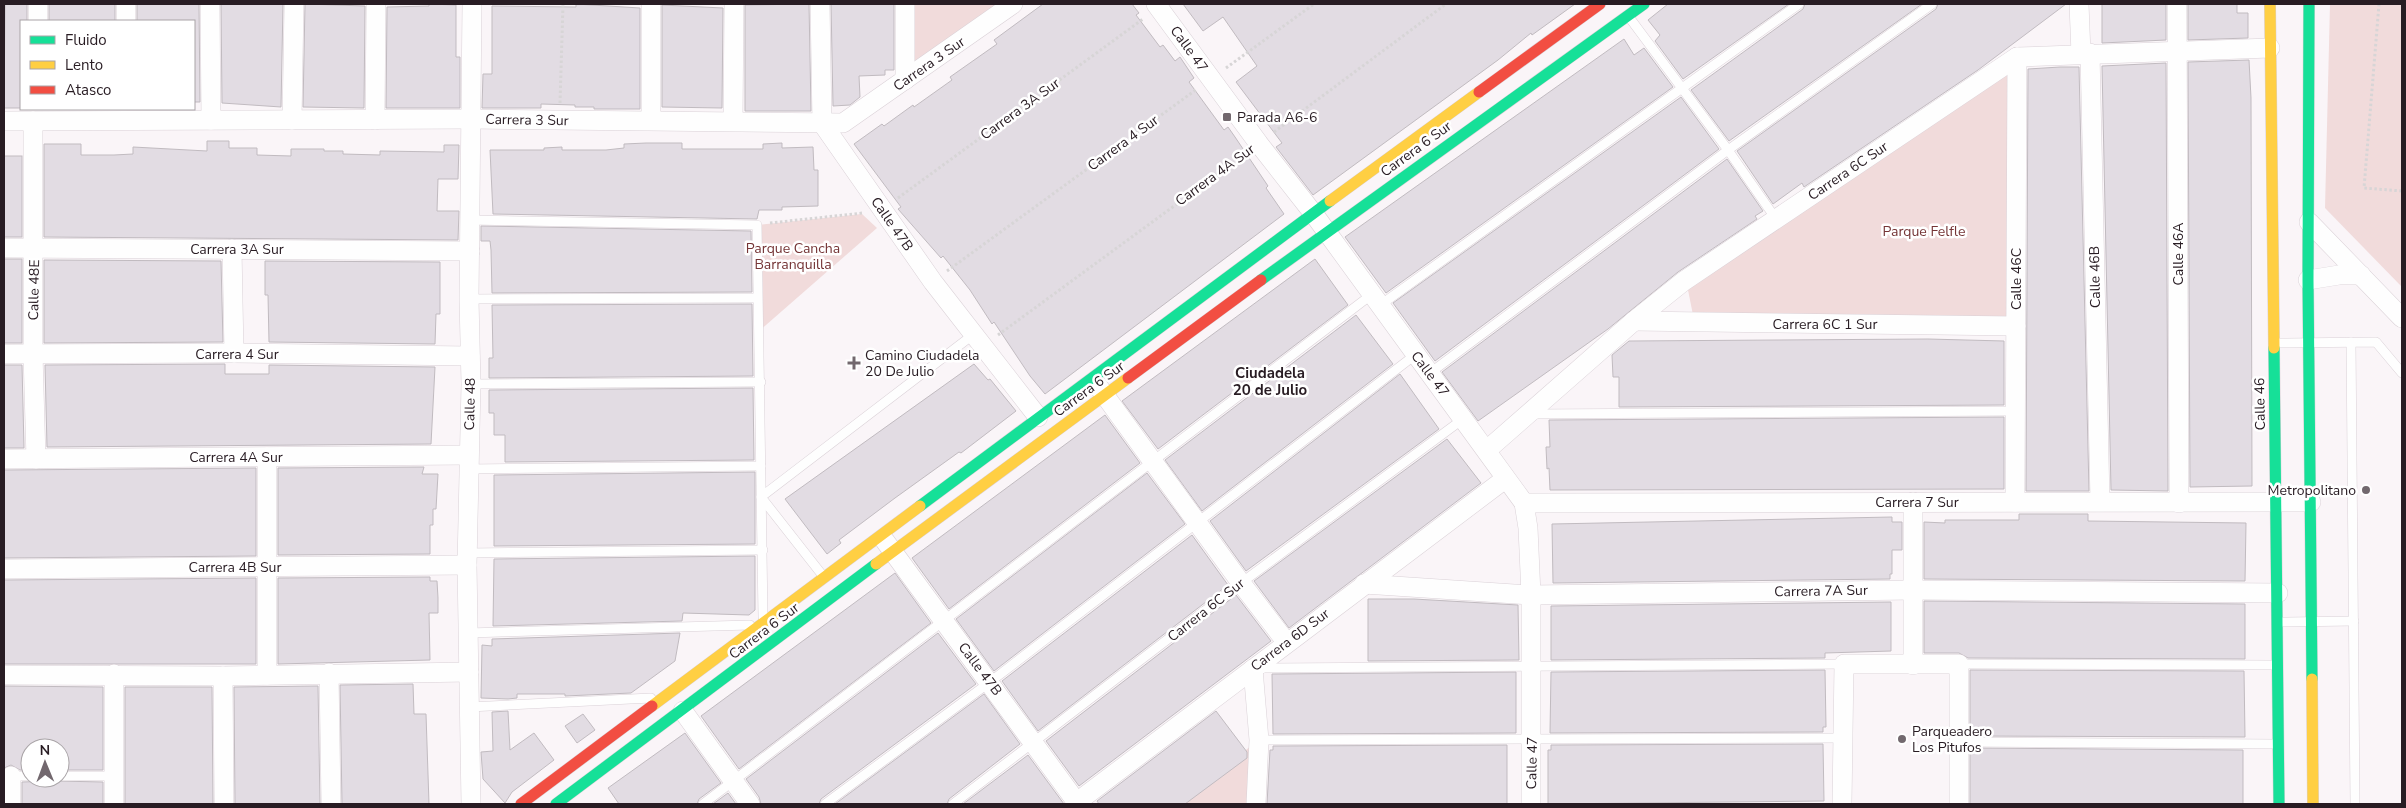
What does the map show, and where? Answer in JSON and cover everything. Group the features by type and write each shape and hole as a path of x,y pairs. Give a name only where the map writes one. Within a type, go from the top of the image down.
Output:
{"street":[{"path":"38,4 38,20"},
{"path":"126,4 126,20"},
{"path":"210,4 210,120"},
{"path":"292,120 294,4"},
{"path":"375,120 376,4"},
{"name":"Calle 48","path":"471,804 467,559 471,384 469,299 472,4"},
{"path":"651,4 651,120"},
{"path":"733,120 734,4"},
{"path":"820,4 822,123"},
{"path":"905,4 905,80"},
{"name":"Carrera 3 Sur","path":"4,121 36,117 126,114 210,120 733,120 843,123 1013,4"},
{"name":"Carrera 6 Sur","path":"520,804 825,579 880,534 1313,213 1600,4"},
{"name":"Carrera 6 Sur","path":"556,804 684,711 893,551 1624,10 1644,4"},
{"name":"Calle 46B","path":"2080,4 2085,54 2100,501"},
{"name":"Calle 46A","path":"2176,4 2179,503"},
{"name":"Calle 46","path":"2270,4 2279,804"},
{"path":"2309,4 2308,280 2310,343 2312,804"},
{"name":"Calle 47","path":"1157,6 1258,144 1313,213 1415,356 1430,373 1487,450 1504,479 1524,503 1528,528 1531,594 1531,804"},
{"path":"2017,56 2270,48"},
{"name":"Carrera 6C Sur","path":"1487,450 1684,281 2017,56"},
{"name":"Calle 46C","path":"2015,502 2017,56"},
{"name":"Calle 48E","path":"36,117 33,354 36,458"},
{"name":"Calle 47B","path":"822,123 879,208 933,282 1038,417"},
{"path":"2309,222 2402,318"},
{"name":"Carrera 3A Sur","path":"4,248 470,251"},
{"path":"232,249 234,353"},
{"path":"2308,280 2329,276 2361,275"},
{"name":"Carrera 6C 1 Sur","path":"1634,322 2016,326"},
{"name":"Carrera 4 Sur","path":"4,354 234,353 470,356"},
{"path":"1092,378 1287,643"},
{"path":"267,457 267,675"},
{"name":"Carrera 4A Sur","path":"4,459 267,457 468,462"},
{"name":"Carrera 6D Sur","path":"1077,803 1504,479"},
{"path":"1913,502 1913,664"},
{"name":"Carrera 7 Sur","path":"1524,503 2311,502"},
{"name":"Calle 47B","path":"880,534 1035,742 1077,803"},
{"name":"Carrera 4B Sur","path":"4,569 267,566 467,559"},
{"name":"Carrera 7A Sur","path":"1364,584 1531,594 1913,590 2278,593"},
{"path":"1842,804 1844,664 1960,664 1959,804"},
{"path":"1254,668 1259,740 1256,804"},
{"path":"4,674 222,676 469,672"},
{"path":"329,673 331,804"},
{"path":"114,674 114,804"},
{"path":"222,676 224,804"},
{"path":"684,711 750,804"},
{"path":"11,804 15,776"}],"lane":[{"path":"703,804 1153,461 1375,300 1799,4"},
{"path":"1430,373 1728,150 1932,4"},
{"path":"1624,10 1728,150 1776,219"},
{"path":"468,633 763,624 761,382 757,298 757,225 470,220"},
{"path":"469,299 757,298"},
{"path":"761,497 979,340"},
{"path":"2351,342 2355,804"},
{"path":"2274,343 2376,342 2402,373"},
{"path":"824,804 990,682 1415,356"},
{"path":"471,384 761,382"},
{"path":"1528,414 2015,411"},
{"name":"Carrera 6C Sur","path":"953,804 1241,583 1463,419"},
{"name":"Carrera 4A Sur","path":"468,462 761,466"},
{"path":"761,497 825,579"},
{"name":"Carrera 4B Sur","path":"467,559 762,550"},
{"path":"2278,622 2354,621"},
{"path":"1254,668 1844,664"},
{"path":"1960,664 2278,665"},
{"path":"469,707 666,697"},
{"path":"1259,740 1843,738"},
{"path":"1959,742 2279,744"},
{"path":"70,776 114,776"}],"path":[{"path":"560,121 563,4"},
{"name":"Carrera 4 Sur","path":"933,282 1314,4"},
{"name":"Carrera 4A Sur","path":"979,340 1258,144 1446,4"},
{"path":"2379,4 2364,188 2402,191"},
{"name":"Carrera 3A Sur","path":"757,225 862,214 879,208 1157,6"}],"green space":[{"path":"905,4 1005,4 905,76"},
{"path":"2330,4 2402,4 2402,287 2325,208"},
{"name":"Parque Felfle","path":"2014,61 2014,320 1694,320 1687,285"},
{"name":"Parque Cancha Barranquilla","path":"862,214 877,228 758,332 758,225"},
{"path":"1257,741 1258,804 1180,804"}],"building":[{"path":"5,4 27,4 27,20 20,20 20,108 4,108"},
{"path":"49,4 115,4 115,20 49,20"},
{"path":"137,4 199,4 200,102 195,102 195,20 137,20"},
{"path":"221,4 283,4 281,107 222,103"},
{"path":"305,4 365,6 364,108 303,107"},
{"path":"429,4 456,5 456,57 460,57 460,108 386,108 387,7 429,6"},
{"path":"576,4 640,8 640,109 594,109 594,107 575,107 575,105 541,104 541,108 482,108 483,74 492,74 492,6 576,7"},
{"path":"809,4 811,111 745,111 745,5"},
{"path":"831,4 894,4 894,70 885,70 885,75 859,76 860,97 850,105 833,106"},
{"path":"1043,4 1132,4 1139,13 1136,15 1160,47 1163,45 1175,61 1180,57 1194,78 1189,82 1224,130 1228,127 1268,186 1266,188 1284,214 1045,394 1030,376 994,322 992,324 970,290 943,256 941,258 898,209 901,207 854,144 882,124 884,126 913,105 914,107 952,80 950,77 997,44 994,40"},
{"path":"1183,4 1575,4 1532,35 1531,33 1498,60 1313,195 1276,147 1282,143 1236,82 1257,66 1223,17 1203,31"},
{"path":"1668,4 1789,4 1683,79 1655,41 1660,35 1648,20"},
{"path":"1805,4 1922,4 1729,141 1691,90 1803,9"},
{"path":"1938,4 2066,4 1978,70 1804,187 1802,183 1773,204 1737,151 1936,9"},
{"path":"2102,4 2166,4 2166,40 2102,43"},
{"path":"2188,4 2237,4 2237,13 2248,13 2248,38 2188,40"},
{"path":"662,5 723,8 722,108 662,107"},
{"path":"1624,39 1634,55 1644,48 1673,87 1386,293 1345,237"},
{"path":"2249,60 2251,98 2252,486 2190,487 2188,62"},
{"path":"2166,63 2168,491 2111,490 2102,66"},
{"path":"2079,67 2089,491 2026,491 2028,69"},
{"path":"1681,97 1719,149 1435,361 1393,303"},
{"path":"207,141 229,141 229,148 257,148 257,155 291,156 291,149 324,149 324,151 343,151 343,154 380,155 380,151 444,152 444,145 459,145 458,179 438,179 437,211 459,211 458,240 44,237 44,144 81,144 81,155 114,155 133,154 133,147 207,151"},
{"path":"682,143 682,149 763,149 763,144 782,143 782,148 813,147 814,170 818,170 818,206 782,207 782,210 759,210 757,219 493,214 490,150 544,150 544,148 562,147 562,150 606,150 624,148 624,144"},
{"path":"4,156 22,156 22,237 4,237"},
{"path":"1727,159 1763,211 1755,216 1757,219 1678,272 1608,329 1478,421 1442,372"},
{"path":"481,226 751,231 752,292 492,293 490,241 481,241"},
{"path":"4,259 22,259 22,343 4,343"},
{"path":"1315,259 1348,305 1158,449 1122,401"},
{"path":"44,260 221,261 223,342 44,343"},
{"path":"265,261 440,262 440,314 436,314 435,344 269,342 268,295 265,295"},
{"path":"752,304 753,376 489,378 489,358 493,358 492,305"},
{"path":"1356,315 1393,364 1202,511 1165,460"},
{"path":"1928,339 2004,341 2004,405 1619,407 1619,377 1613,377 1612,355 1629,341"},
{"path":"225,364 225,374 269,374 269,365 435,367 431,444 47,447 45,365"},
{"path":"974,364 988,380 990,379 1016,411 961,453 959,452 839,540 841,543 827,554 785,499"},
{"path":"4,365 22,365 24,448 4,448"},
{"path":"1400,374 1439,429 1246,571 1210,521"},
{"path":"753,388 754,460 505,462 505,435 494,435 494,413 489,413 489,390"},
{"path":"1105,415 1140,463 949,609 912,558"},
{"path":"2004,417 2004,489 1550,490 1549,468 1547,469 1546,447 1550,447 1549,420"},
{"path":"1447,439 1481,483 1289,628 1254,581"},
{"path":"424,467 422,474 438,474 436,509 433,509 433,525 430,525 430,554 278,555 278,468"},
{"path":"256,468 256,556 4,558 4,470"},
{"path":"755,472 755,544 494,546 494,475"},
{"path":"1147,473 1185,524 994,671 956,619"},
{"path":"2019,514 2088,514 2088,521 2246,523 2245,581 1924,579 1924,522 1945,523 1945,520 2019,520"},
{"path":"1892,517 1892,522 1902,522 1902,550 1892,550 1892,574 1890,574 1890,579 1553,583 1552,524"},
{"path":"1192,535 1228,585 1038,731 1002,681"},
{"path":"755,556 755,610 749,615 683,613 682,621 493,626 494,559"},
{"path":"895,573 931,623 739,769 701,716"},
{"path":"430,577 430,581 437,581 438,613 429,613 430,660 278,664 278,578"},
{"path":"256,578 256,664 4,664 4,580"},
{"path":"1236,595 1271,641 1079,786 1046,741"},
{"path":"1368,599 1414,599 1518,605 1519,660 1368,661"},
{"path":"1924,601 2245,604 2245,659 1968,658 1959,653 1924,653"},
{"path":"1891,602 1891,651 1825,653 1825,658 1551,660 1551,606"},
{"path":"680,633 675,661 631,693 565,696 565,694 517,694 517,698 508,699 481,698 482,645 492,646 492,639"},
{"path":"938,633 976,684 821,799 819,804 761,804 759,797 746,779"},
{"path":"1825,670 1826,727 1823,727 1823,732 1550,733 1551,672"},
{"path":"1970,670 2244,671 2245,737 1970,736"},
{"path":"1516,672 1516,733 1273,734 1272,674"},
{"path":"413,684 414,714 426,714 429,804 342,804 340,685"},
{"path":"4,686 103,687 103,770 70,770 70,738 20,738 20,770 11,765 4,768"},
{"path":"318,686 320,804 235,804 234,687"},
{"path":"125,687 212,687 213,804 125,804"},
{"path":"984,694 1020,744 949,799 947,804 835,804"},
{"path":"508,711 510,750 534,733 554,760 512,792 505,803 483,779 481,752 493,751 492,712"},
{"path":"1216,711 1247,752 1247,758 1185,804 1099,804 1097,801"},
{"path":"583,714 595,730 577,743 565,726"},
{"path":"685,733 721,783 699,799 697,804 619,804 608,788"},
{"path":"1823,744 1824,801 1548,804 1548,750 1551,750 1551,745"},
{"path":"1507,745 1507,804 1267,804 1270,750 1273,750 1273,746"},
{"path":"1970,748 2243,750 2243,804 1970,804"},
{"path":"1028,755 1064,804 963,804"},
{"path":"70,781 103,782 103,804 22,804 22,788 70,788"},
{"path":"728,793 736,804 713,804"}],"traffic: fast":[{"path":"1261,280 1644,4"},
{"path":"2309,4 2308,280 2312,679"},
{"path":"920,506 1330,201"},
{"path":"2274,348 2279,804"},
{"path":"556,804 876,564"}],"traffic: slow":[{"path":"2270,4 2274,348"},
{"path":"1330,201 1479,92"},
{"path":"876,564 1128,378"},
{"path":"652,706 920,506"},
{"path":"2312,679 2313,804"}],"traffic: jam":[{"path":"1479,92 1600,4"},
{"path":"1128,378 1261,280"},
{"path":"521,804 652,706"}],"place":[{"name":"Parada A6-6","path":"1227,117"},
{"name":"Camino Ciudadela 20 De Julio","path":"854,363"},
{"name":"Metropolitano","path":"2366,490"},
{"name":"Parqueadero Los Pitufos","path":"1902,739"}],"district":[{"name":"Ciudadela 20 de Julio","path":"1270,382"}]}
